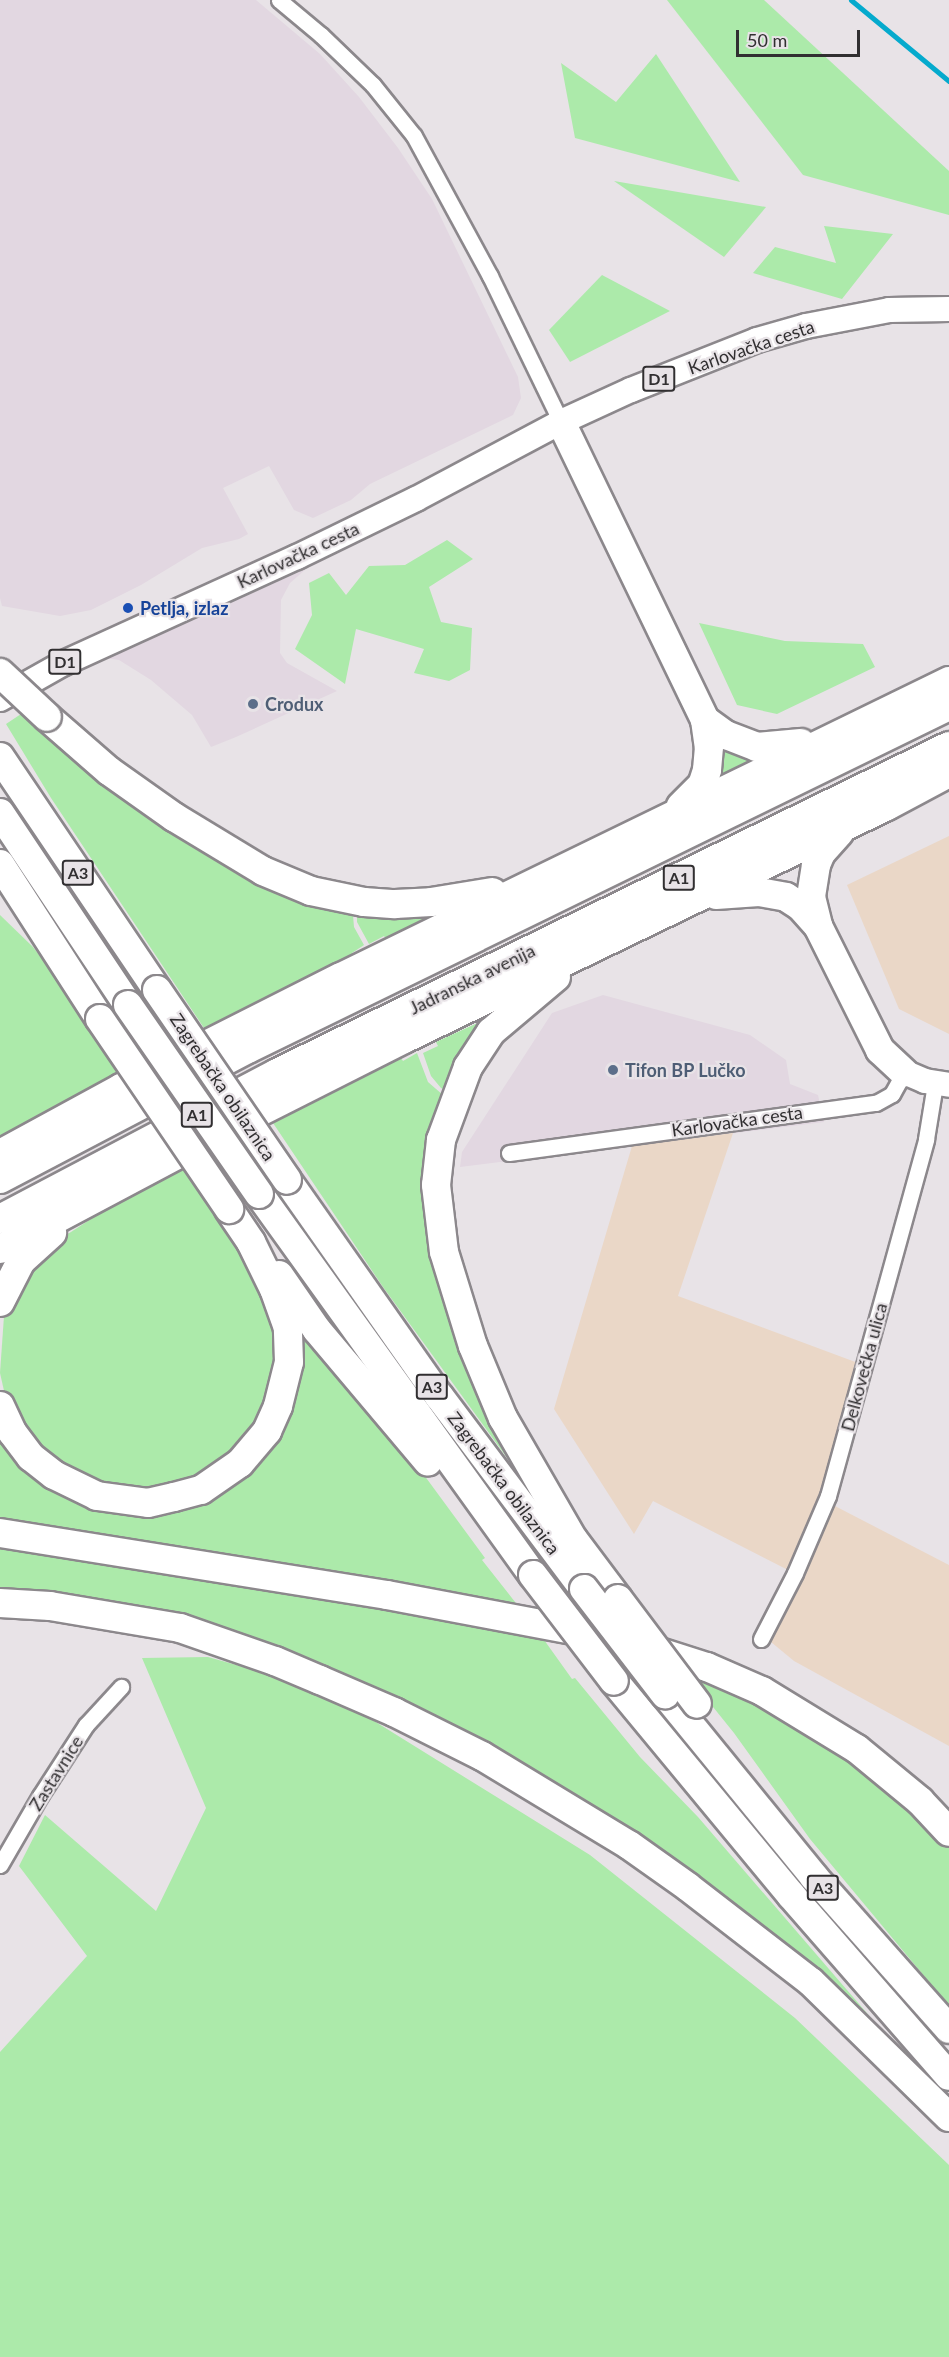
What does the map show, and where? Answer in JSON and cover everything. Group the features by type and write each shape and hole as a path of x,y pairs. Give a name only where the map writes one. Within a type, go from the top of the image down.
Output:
{"highway":[{"path":"561,422 705,720 709,759 702,785 665,818"},
{"path":"0,673 109,771 232,854 263,871 310,891 356,901 395,904 475,896 543,877"},
{"path":"0,1154 121,1088 380,971 543,877 832,735 949,681"},
{"name":"Jadranska avenija","path":"0,1179 237,1054 380,971 949,706"},
{"path":"705,720 726,735 757,747 777,747 832,735"},
{"name":"Jadranska avenija","path":"0,1219 277,1073 406,1025 949,746"},
{"name":"Zagrebačka obilaznica","path":"0,757 287,1180 439,1396 665,1694 814,1877 949,2029"},
{"path":"0,1249 228,1128 406,1025 592,948 846,826 949,773"},
{"name":"Zagrebačka obilaznica","path":"0,813 128,1005 259,1194 533,1575 614,1681 814,1922 949,2076"},
{"path":"846,826 831,840 816,865 811,897 818,926 880,1050 904,1072"},
{"path":"0,864 53,944 68,973 251,1242 274,1289 288,1328 289,1362 286,1383 267,1431 240,1463 222,1478 201,1490 148,1503 97,1496 78,1489 54,1475 31,1457 12,1432 0,1406"},
{"path":"699,897 771,893 786,897 800,906 818,926"},
{"path":"0,902 68,973"},
{"path":"592,948 581,961 549,982 491,1032 468,1067 455,1096 441,1140 436,1185 444,1252 473,1347 503,1418 526,1461 573,1539 697,1704 712,1751"},
{"path":"0,1141 91,1094 121,1088"},
{"path":"0,1302 21,1261 43,1239 202,1150 228,1128"},
{"path":"251,1242 265,1255 317,1329 416,1446 508,1564 533,1575"},
{"path":"0,1533 387,1595 619,1639 707,1666 762,1691 857,1749 920,1801 949,1832"},
{"path":"0,1603 50,1606 180,1628 320,1680 394,1712 482,1756 629,1845 811,1982 949,2117"}],"main road":[{"name":"Karlovačka cesta","path":"0,699 64,663 416,499 561,422 642,385 758,340 806,326 889,310 949,309"},
{"path":"904,1072 942,1084"}],"street":[{"path":"279,0 321,35 373,85 414,136 490,276 561,422"},
{"name":"Karlovačka cesta","path":"509,1153 876,1103 892,1094 904,1072"},
{"name":"Delkovečka ulica","path":"761,1639 795,1573 828,1496 942,1084"},
{"name":"Zastavnice","path":"0,1864 86,1725 121,1688"}],"shaded area":[{"path":"0,0 256,0 320,54 359,97 398,148 432,199 518,377 521,398 513,415 370,484 351,500 313,518 294,510 269,466 223,488 248,534 239,539 202,548 141,585 91,610 60,616 2,606 0,598"},
{"path":"306,569 290,583 281,600 280,653 287,663 337,691 236,737 211,747 192,715 151,680 119,660 105,658"},
{"path":"949,836 949,1034 899,1009 847,885"},
{"path":"603,995 750,1035 786,1060 790,1084 818,1095 824,1122 460,1167 462,1152 552,1013"},
{"path":"733,1133 678,1296 858,1363 821,1488 803,1540 788,1570 653,1501 634,1534 554,1409 632,1146"},
{"path":"833,1505 949,1565 949,1746 794,1661 771,1642"}],"green space":[{"path":"667,0 764,0 949,171 949,215 803,175"},
{"path":"656,54 740,182 575,138 561,63 616,102"},
{"path":"614,181 766,207 724,257"},
{"path":"824,226 893,234 842,299 753,273 775,247 836,263"},
{"path":"602,275 670,311 570,362 549,330"},
{"path":"447,540 473,559 429,587 441,622 472,628 470,670 449,681 414,673 424,649 356,629 345,684 295,649 312,615 309,583 329,573 346,595 369,566 405,565"},
{"path":"699,623 785,641 863,644 875,667 777,714 737,705"},
{"path":"21,714 83,763 334,911 353,915 354,927 364,945 352,953 353,957 206,1031 51,798 6,724"},
{"path":"719,747 752,759 720,775"},
{"path":"372,913 428,916 429,918 386,939 384,936 369,944 357,922 357,915 371,918"},
{"path":"0,915 33,947 65,989 122,1074 0,1137"},
{"path":"484,1020 445,1090 441,1088 431,1076 423,1053 438,1046 436,1042"},
{"path":"417,1053 428,1082 443,1095 436,1110 440,1113 429,1165 526,1484 383,1287 273,1123 401,1058 403,1061"},
{"path":"187,1168 246,1254 272,1310 278,1372 252,1437 188,1485 122,1492 53,1465 7,1404 0,1373 4,1316 16,1286 54,1243 111,1206"},
{"path":"299,1324 402,1445 485,1558 482,1560 519,1607 0,1523 0,1427 74,1499 236,1481"},
{"path":"0,1543 537,1630 572,1679 575,1678 640,1757 698,1817 884,2033 882,2035 824,1982 343,1677 0,1593"},
{"path":"208,1657 283,1678 358,1711 590,1855 795,2018 949,2165 949,2357 0,2357 0,2052 87,1956 19,1866 45,1815 156,1911 206,1808 142,1658"},
{"path":"684,1671 745,1696 827,1743 949,1843 949,2006 810,1839 734,1733"}],"waterway":[{"path":"851,0 949,81"}],"place":[{"name":"Petlja, izlaz","path":"128,608"},
{"name":"Crodux","path":"253,704"},
{"name":"Tifon BP Lučko","path":"613,1070"}]}
